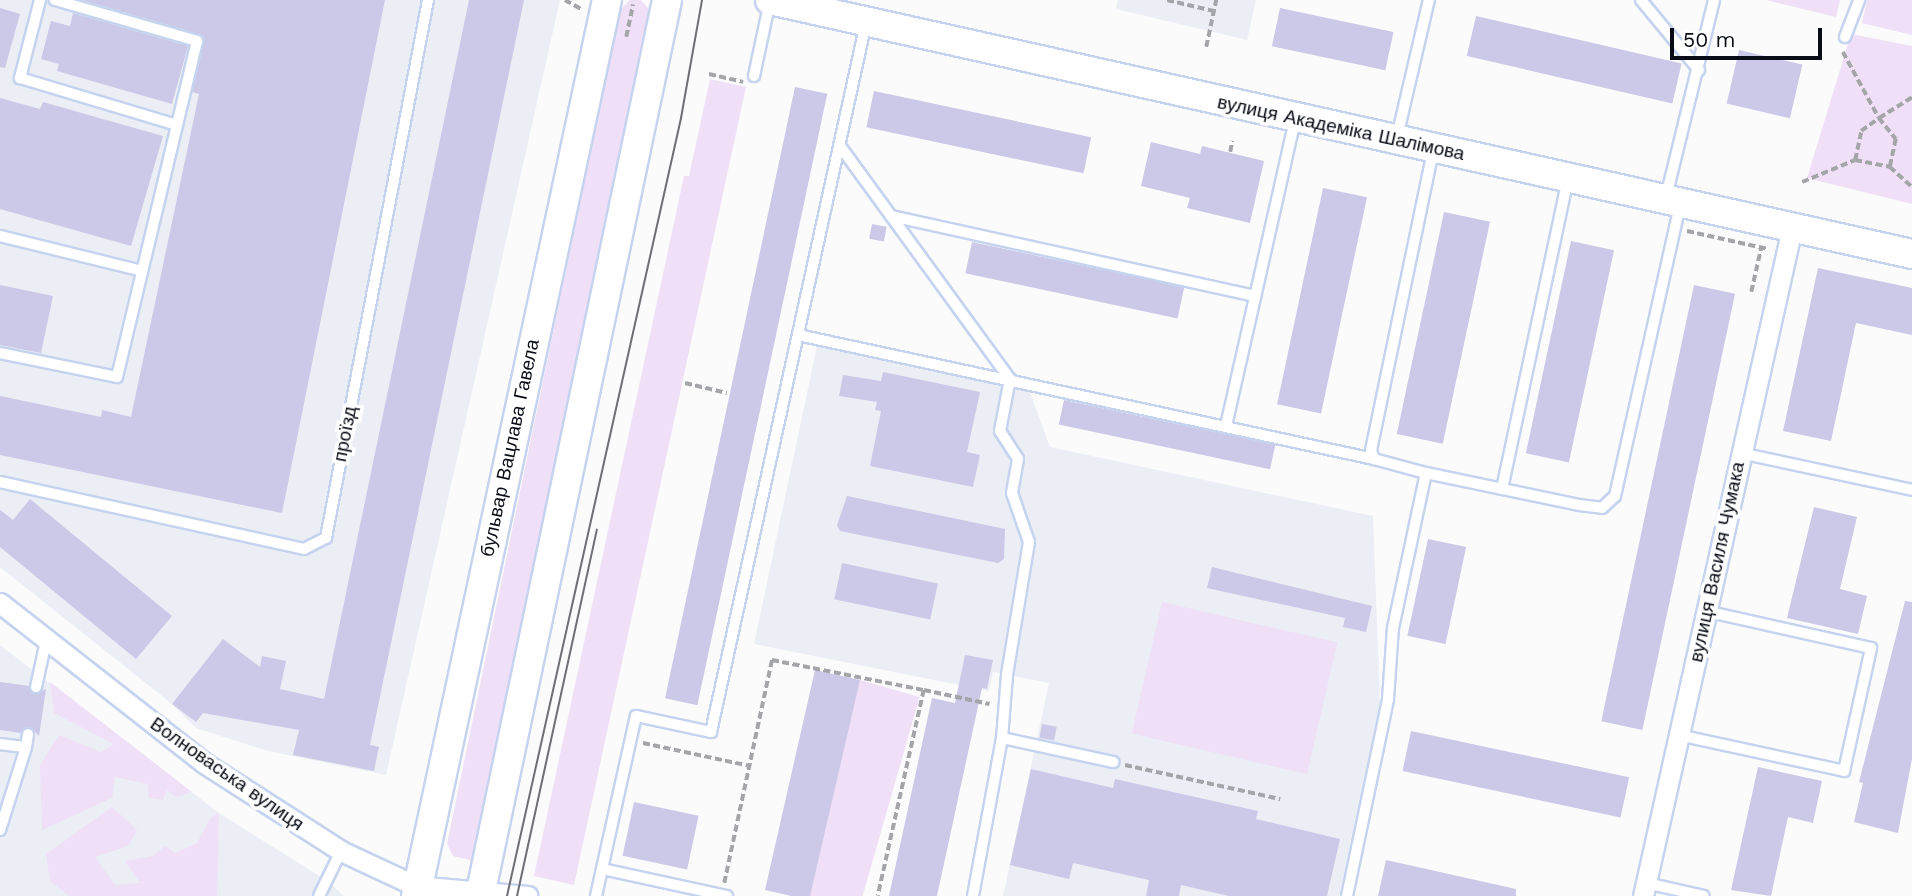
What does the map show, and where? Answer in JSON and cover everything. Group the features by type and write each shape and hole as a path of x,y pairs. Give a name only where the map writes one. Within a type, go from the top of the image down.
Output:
{"main road":[{"path":"480,893 667,0"},
{"name":"вулиця Академіка Шалімова","path":"770,0 1672,203 1912,254"},
{"name":"бульвар Вацлава Гавела","path":"416,891 607,5"}],"street":[{"name":"вулиця Василя Чумака","path":"1645,890 1791,228"},
{"name":"Волноваська вулиця","path":"0,603 204,763 341,851 416,891 528,896"}],"lane":[{"path":"40,0 20,78 177,125"},
{"path":"0,353 117,377 197,41 55,0"},
{"name":"проїзд","path":"0,482 304,549 326,538 428,0"},
{"path":"752,80 770,0"},
{"path":"1396,141 1429,0"},
{"path":"1641,0 1699,70"},
{"path":"798,335 1226,426 1374,459 1426,474 1602,508 1615,496 1714,0"},
{"path":"1845,37 1859,0"},
{"path":"596,896 636,716 711,732 866,23"},
{"path":"1226,426 1295,118"},
{"path":"840,146 1010,379 1000,431 1018,459 1012,493 1029,542 1004,706 1002,738 973,896"},
{"path":"1374,459 1371,451 1434,149"},
{"path":"1502,489 1568,179"},
{"path":"891,216 1255,296"},
{"path":"0,236 142,271"},
{"path":"1741,453 1912,489"},
{"path":"1347,896 1388,699 1393,628 1426,474"},
{"path":"1678,735 1844,771 1847,759 1871,648 1706,611"},
{"path":"36,687 46,641"},
{"path":"0,830 28,734"},
{"path":"1002,738 1113,762"},
{"path":"0,744 26,747"},
{"path":"318,896 341,851"},
{"path":"602,869 724,895"},
{"path":"1645,890 1704,896"}],"path":[{"path":"565,0 607,5 626,37"},
{"path":"1167,0 1214,11"},
{"path":"1206,47 1216,0"},
{"path":"1842,50 1879,118 1896,139 1890,167"},
{"path":"709,74 752,80"},
{"path":"1855,160 1861,131 1912,97"},
{"path":"1230,152 1232,141"},
{"path":"1802,182 1855,160 1890,167 1912,187"},
{"path":"1751,292 1761,248"},
{"path":"685,383 727,393"},
{"path":"724,895 772,660 1004,706"},
{"path":"878,896 924,690"},
{"path":"631,740 750,766"},
{"path":"1113,762 1280,799"}],"shaded area":[{"path":"0,0 560,0 386,775 268,751 196,728 172,704 0,567"},
{"path":"630,0 641,0 651,12 474,861 453,856 447,844 620,10"},
{"path":"1118,0 1256,0 1247,40 1116,9"},
{"path":"1766,0 1840,0 1836,17"},
{"path":"1867,0 1912,0 1912,35 1862,23"},
{"path":"1851,34 1912,46 1912,204 1807,178"},
{"path":"710,79 746,87 574,885 534,876 684,176 689,176"},
{"path":"817,346 1028,387 1050,447 1373,516 1380,704 1339,896 1003,896 1049,683 993,672 989,691 754,644"},
{"path":"1162,602 1337,642 1307,774 1132,734"},
{"path":"0,645 219,813 329,882 344,896 0,896"},
{"path":"860,680 920,697 863,896 808,896 799,893"},
{"path":"50,682 192,792 176,797 167,790 163,800 149,798 147,784 115,777 112,798 42,830 40,765 59,735 101,752 114,744 54,713"},
{"path":"112,807 137,830 128,846 95,857 115,885 140,883 125,861 153,856 165,846 175,853 197,843 210,818 219,813 217,896 69,896 50,881 46,854"}],"building":[{"path":"82,0 385,0 282,513 0,455 0,396 101,417 102,410 131,417 199,94 192,92 204,43 202,35"},
{"path":"469,0 524,0 370,745 379,747 374,771 293,755 299,730 203,713 196,722 172,704 223,639 260,667 262,656 286,661 280,689 324,699"},
{"path":"0,8 20,14 5,68 0,67"},
{"path":"1280,8 1393,32 1385,70 1272,46"},
{"path":"73,13 188,46 172,104 57,71 59,64 41,59 51,21 70,26"},
{"path":"1476,16 1682,63 1672,103 1467,56"},
{"path":"1739,50 1802,65 1790,118 1727,104"},
{"path":"795,87 827,94 697,705 665,698"},
{"path":"874,91 1091,137 1083,173 866,127"},
{"path":"0,98 40,109 43,102 163,136 131,246 0,209"},
{"path":"1151,142 1200,154 1202,146 1264,161 1250,223 1187,208 1190,198 1141,186"},
{"path":"1323,188 1367,197 1321,414 1277,404"},
{"path":"1444,212 1490,222 1443,444 1397,434"},
{"path":"872,224 887,227 884,242 869,239"},
{"path":"1571,241 1614,250 1569,462 1526,453"},
{"path":"972,242 1184,287 1178,318 965,273"},
{"path":"1818,268 1912,288 1912,335 1856,323 1831,441 1783,431"},
{"path":"0,285 53,296 41,353 0,345"},
{"path":"1694,285 1735,294 1642,730 1601,721"},
{"path":"883,372 980,392 967,452 980,455 973,487 870,466 881,411 875,410 877,402 839,396 843,375 881,381"},
{"path":"1064,400 1275,445 1270,469 1059,424"},
{"path":"847,496 1005,529 1004,559 998,563 840,531 837,525"},
{"path":"30,499 172,616 136,659 0,547 0,510 13,520"},
{"path":"1814,507 1857,517 1840,589 1867,596 1858,634 1787,618"},
{"path":"1428,539 1466,547 1446,644 1407,636"},
{"path":"842,563 938,583 930,620 834,599"},
{"path":"1212,567 1372,606 1366,632 1343,627 1345,618 1207,588"},
{"path":"1905,601 1912,602 1912,759 1898,833 1854,822 1863,783 1859,782"},
{"path":"965,655 993,660 987,689 982,688 937,896 889,896 932,698 955,703"},
{"path":"815,670 860,680 810,896 791,896 765,890"},
{"path":"0,682 29,686 35,694 46,689 39,736 30,727 21,733 0,730"},
{"path":"1042,724 1057,727 1054,741 1039,738"},
{"path":"1411,731 1629,777 1621,817 1402,771"},
{"path":"1758,767 1822,781 1813,823 1788,817 1771,896 1731,890"},
{"path":"1031,769 1113,788 1115,779 1258,811 1256,819 1340,839 1327,896 1229,896 1181,885 1179,896 1146,896 1149,880 1073,863 1069,879 1010,865"},
{"path":"634,802 699,816 687,870 623,856"},
{"path":"1386,860 1516,889 1516,896 1378,896"}],"tram line":[{"path":"507,896 681,118 702,0"},
{"path":"517,896 597,530"}]}
